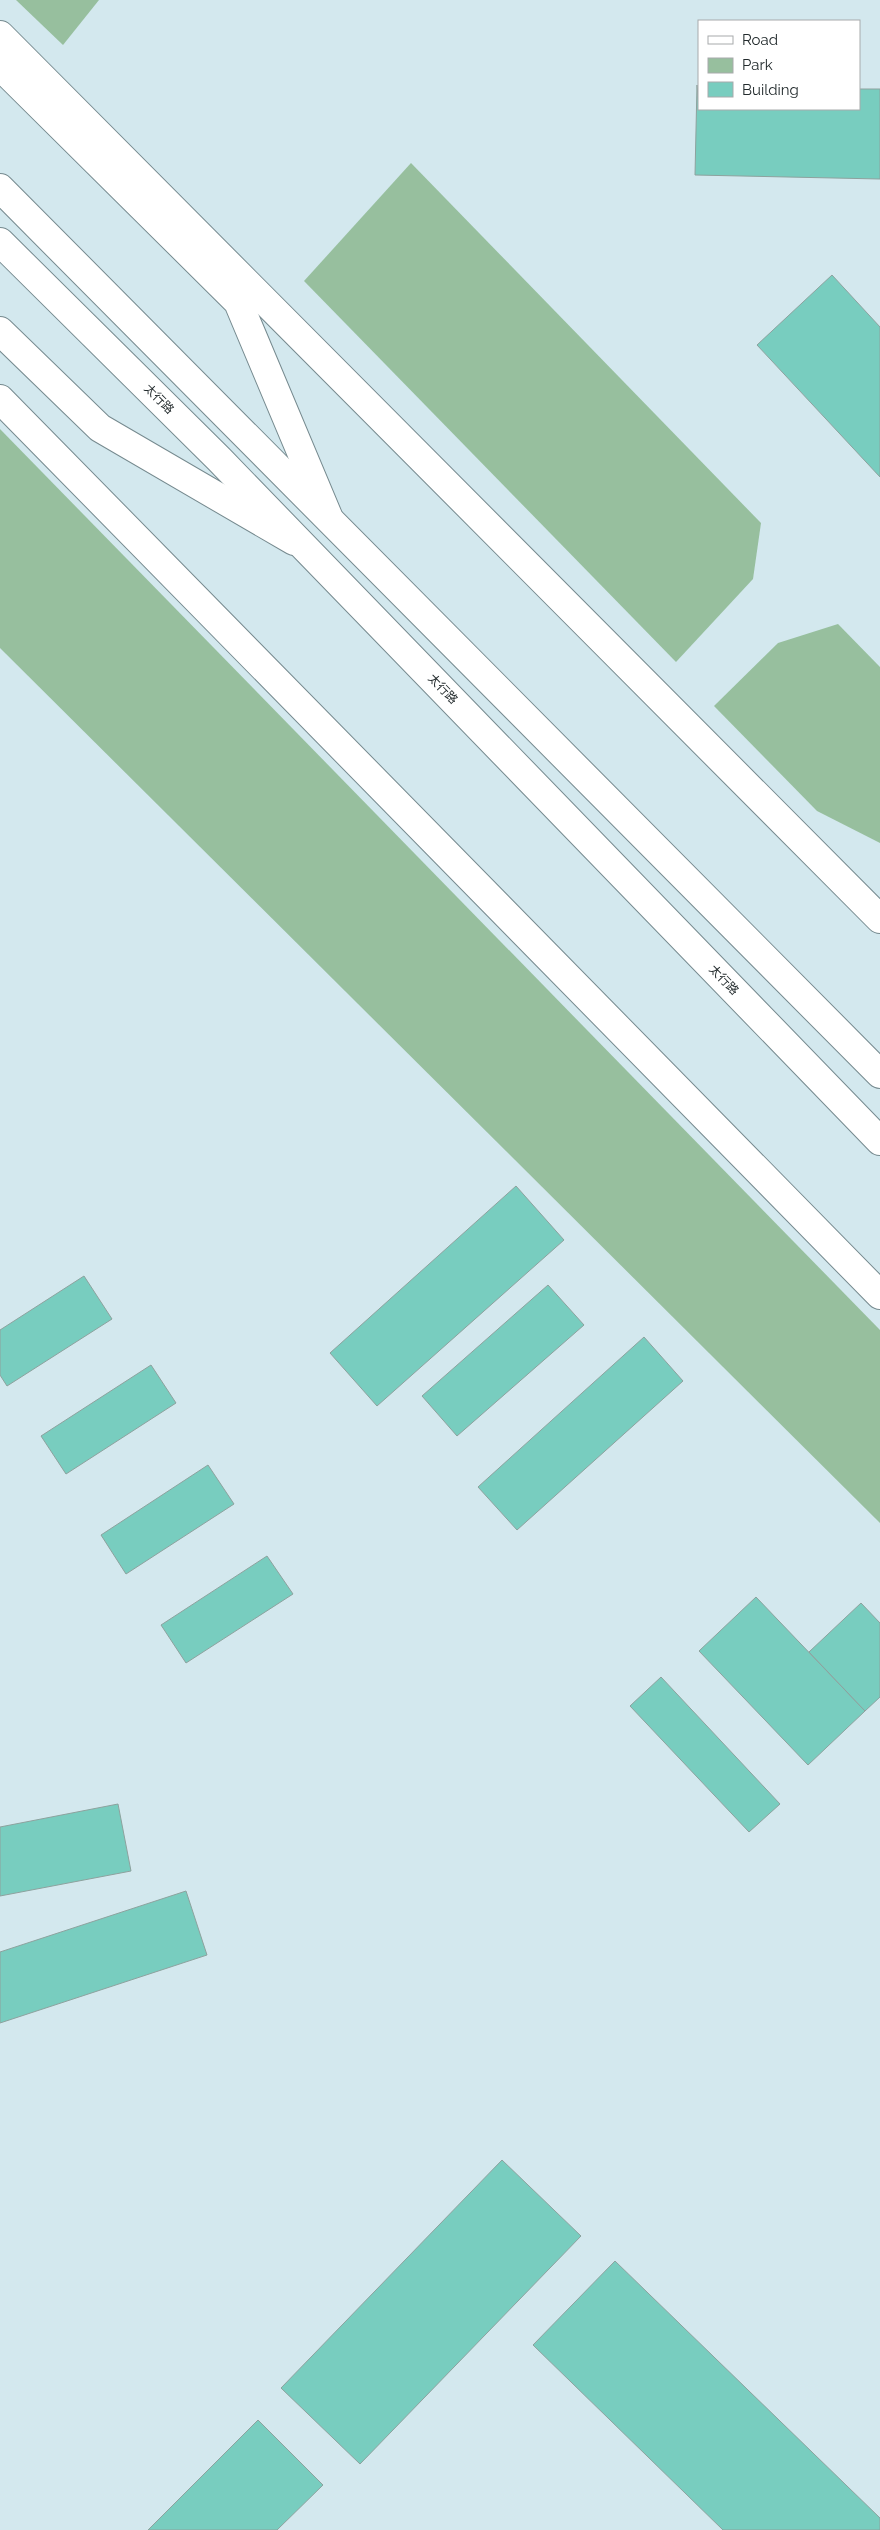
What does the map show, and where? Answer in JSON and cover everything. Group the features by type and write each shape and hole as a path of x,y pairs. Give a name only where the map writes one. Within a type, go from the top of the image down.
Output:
{"main road":[{"path":"0,34 880,919"},
{"path":"0,66 238,302 328,516"},
{"path":"0,188 328,516 880,1074"},
{"name":"太行路","path":"0,242 308,550 880,1141"},
{"path":"0,331 100,428 308,550"},
{"path":"0,399 880,1295"}],"green space":[{"path":"16,0 99,0 63,45"},
{"path":"411,163 761,523 753,579 676,662 304,281"},
{"path":"0,429 880,1330 880,1523 0,648"},
{"path":"838,624 880,667 880,843 817,811 714,706 778,643"}],"building":[{"path":"697,85 698,110 860,110 860,89 880,89 880,179 695,175"},
{"path":"832,275 880,327 880,477 757,345"},
{"path":"516,1186 564,1240 377,1406 330,1353"},
{"path":"84,1276 112,1319 7,1386 0,1375 0,1330"},
{"path":"548,1285 584,1325 457,1436 422,1396"},
{"path":"644,1337 683,1381 517,1530 478,1487"},
{"path":"151,1365 176,1403 66,1474 41,1436"},
{"path":"208,1465 234,1504 126,1574 101,1535"},
{"path":"267,1556 293,1594 186,1663 161,1625"},
{"path":"756,1597 865,1711 808,1765 699,1651"},
{"path":"861,1603 880,1623 880,1697 865,1711 809,1652"},
{"path":"661,1677 780,1804 749,1832 630,1706"},
{"path":"118,1804 131,1871 0,1896 0,1827"},
{"path":"186,1891 207,1955 0,2023 0,1952"},
{"path":"502,2160 581,2236 360,2464 281,2388"},
{"path":"615,2261 880,2518 880,2530 723,2530 533,2345"},
{"path":"258,2420 323,2485 277,2530 148,2530"}]}
